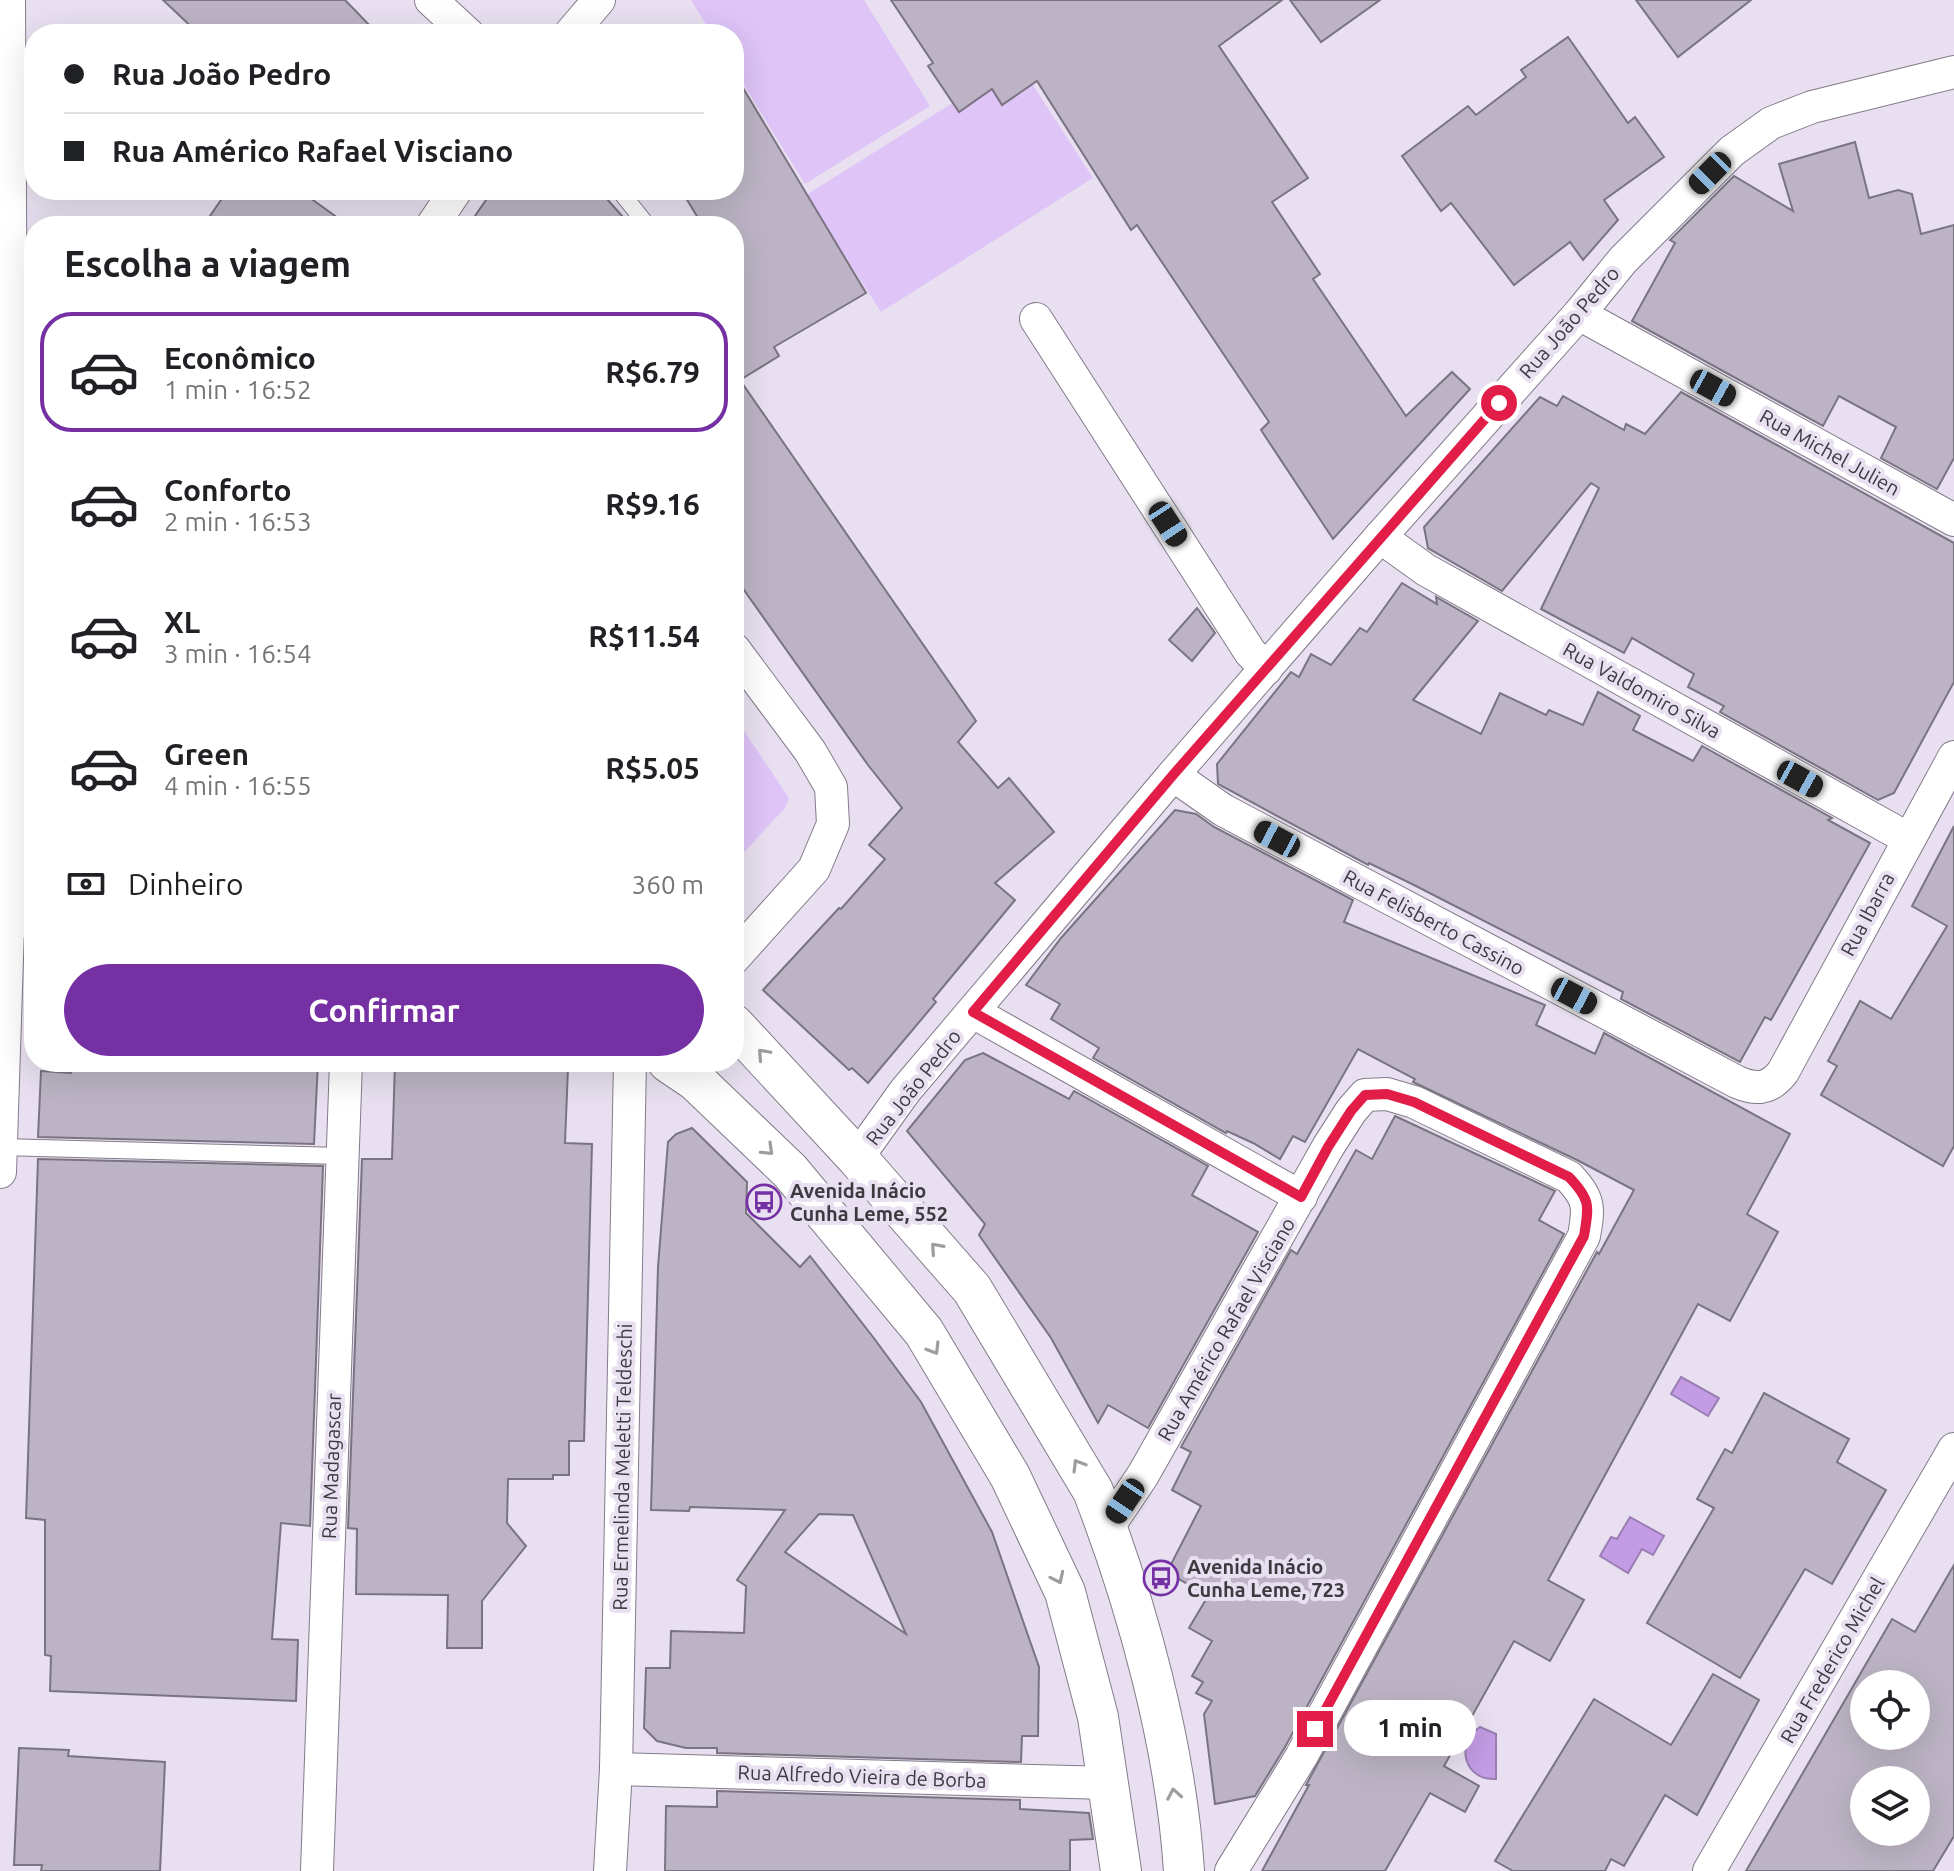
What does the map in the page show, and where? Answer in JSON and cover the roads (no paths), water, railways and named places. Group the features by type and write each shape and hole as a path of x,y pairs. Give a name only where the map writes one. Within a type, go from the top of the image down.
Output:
{"street":[{"path":"0,1172 15,848 23,765 9,0"},
{"path":"431,0 457,24"},
{"path":"579,24 599,0"},
{"name":"Rua João Pedro","path":"857,1158 905,1091 1173,775 1623,260 1732,151 1771,123 1812,107 1954,72"},
{"name":"Rua Michel Julien","path":"1579,314 1954,520"},
{"path":"1036,319 1250,652 1266,669"},
{"name":"Rua Valdomiro Silva","path":"1380,537 1426,570 1907,838"},
{"path":"744,662 810,751 831,787 833,824 814,869 744,947"},
{"name":"Rua Ibarra","path":"1783,1072 1907,838 1954,757"},
{"name":"Rua Felisberto Cassino","path":"1173,775 1223,810 1737,1082 1754,1089 1766,1087 1783,1072"},
{"path":"973,1012 1301,1197"},
{"path":"744,1036 972,1289 1093,1491 1108,1527 1156,1689 1182,1840 1184,1871"},
{"name":"Rua Madagascar","path":"317,1871 346,1072"},
{"name":"Rua Ermelinda Meletti Teldeschi","path":"610,1871 616,1769 630,1072"},
{"path":"683,1072 790,1171 924,1332 1010,1476 1065,1592 1098,1717 1121,1871"},
{"name":"Rua Américo Rafael Visciano","path":"1108,1527 1143,1475 1351,1111 1365,1095 1387,1094 1414,1102 1569,1177 1584,1193 1588,1212 1584,1236 1577,1250 1301,1757 1231,1871"},
{"name":"Rua Frederico Michel","path":"1709,1871 1954,1449"},
{"name":"Rua Alfredo Vieira de Borba","path":"616,1769 1108,1783"}],"lane":[{"path":"627,200 640,216"},
{"path":"1,1147 342,1156"}],"place":[{"name":"Avenida Inácio Cunha Leme, 552","path":"764,1202"},
{"name":"Avenida Inácio Cunha Leme, 723","path":"1161,1578"}]}
